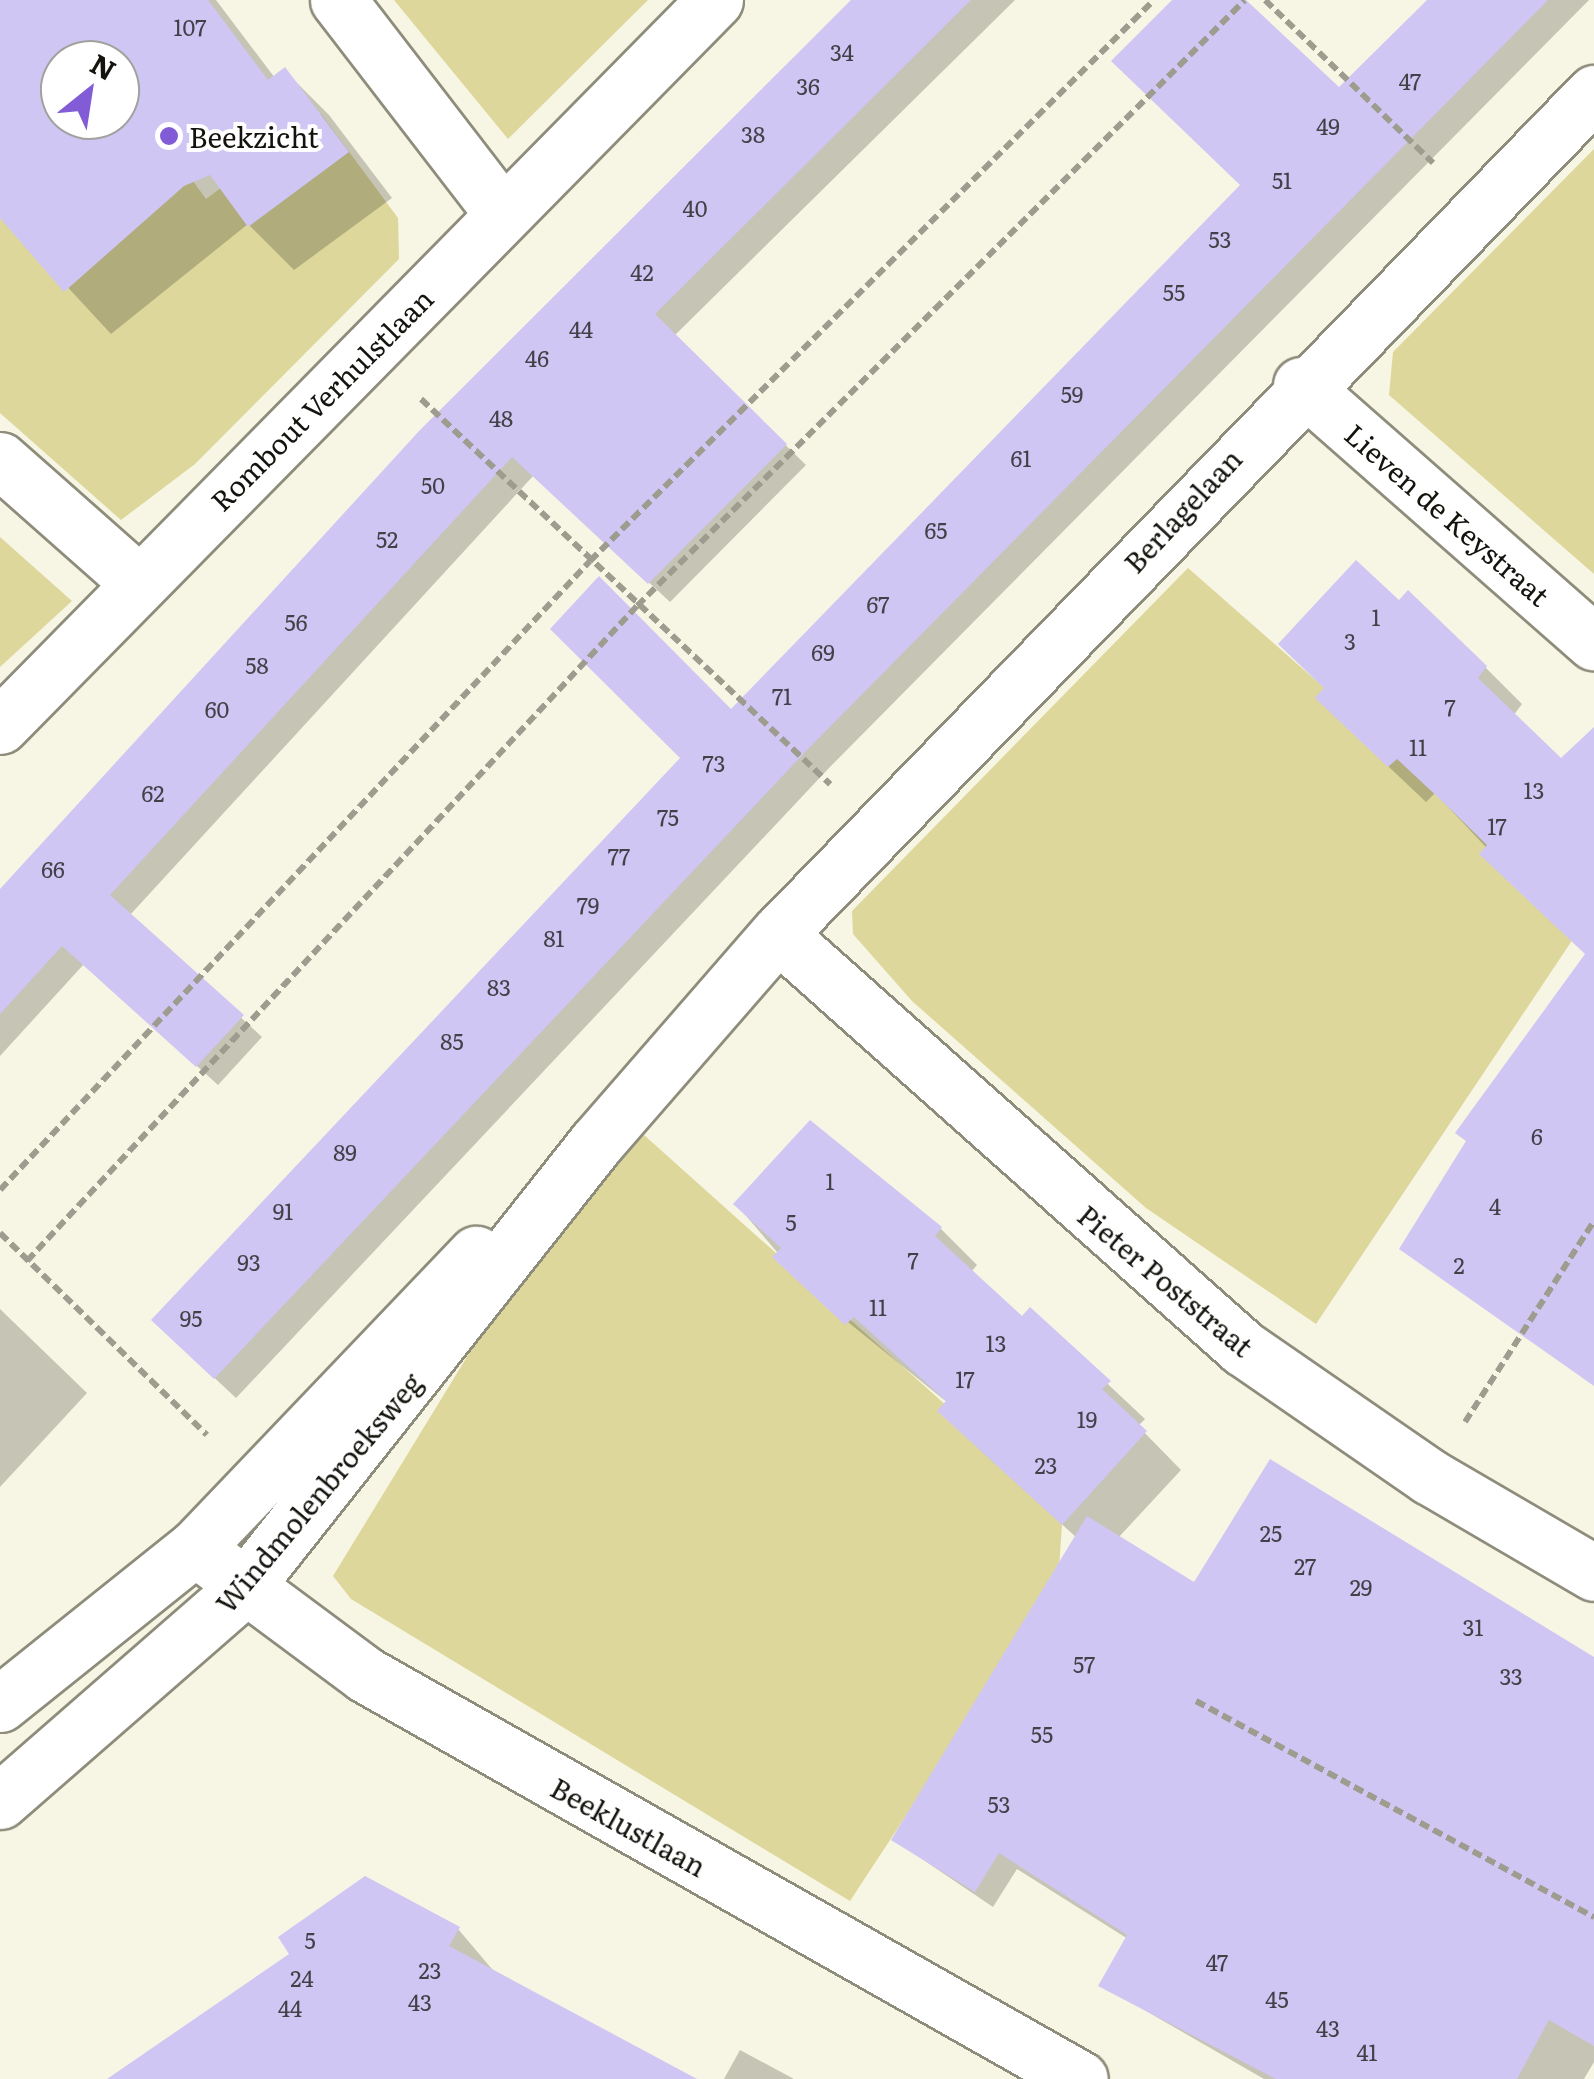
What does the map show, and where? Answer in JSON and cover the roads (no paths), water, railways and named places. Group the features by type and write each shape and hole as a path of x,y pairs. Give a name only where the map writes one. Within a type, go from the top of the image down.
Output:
{"street":[{"path":"338,0 503,214"},
{"name":"Rombout Verhulstlaan","path":"0,726 715,0"},
{"name":"Berlagelaan","path":"778,934 1301,385 1594,93"},
{"name":"Lieven de Keystraat","path":"1301,385 1594,642"},
{"path":"0,460 139,583"},
{"name":"Windmolenbroeksweg","path":"0,1801 244,1588 596,1143 778,934"},
{"name":"Pieter Poststraat","path":"778,934 1168,1288 1430,1476 1594,1573"},
{"name":"Windmolenbroeksweg","path":"0,1704 195,1548 401,1323 596,1143"},
{"name":"Beeklustlaan","path":"195,1548 244,1588 462,1732 1080,2079"}],"place":[{"name":"Beekzicht","path":"169,136"}]}
